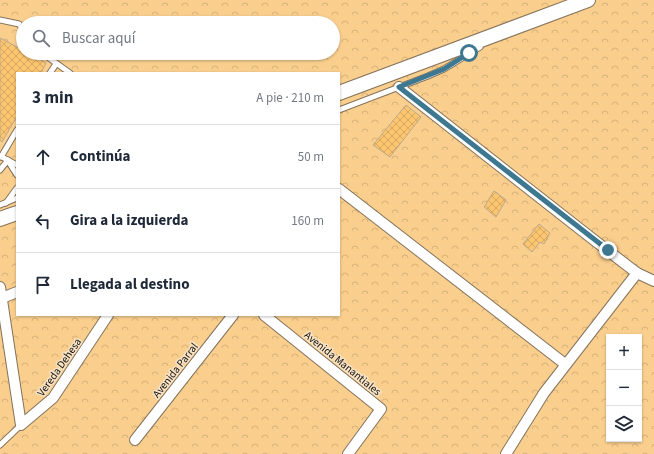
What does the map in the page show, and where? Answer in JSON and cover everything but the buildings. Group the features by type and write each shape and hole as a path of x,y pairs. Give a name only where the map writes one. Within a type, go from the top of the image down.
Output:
{"street":[{"path":"340,93 588,0"},
{"path":"399,87 637,273 654,281"},
{"path":"340,190 565,364"},
{"path":"0,219 16,213"},
{"path":"506,454 544,393 637,273"},
{"path":"0,287 20,425"},
{"path":"2,298 16,292"},
{"name":"Vereda Dehesa","path":"20,425 46,406 53,398 107,316"},
{"name":"Avenida Parral","path":"135,440 232,316"},
{"name":"Avenida Manantiales","path":"265,316 381,409 348,454"}],"lane":[{"path":"0,20 16,23"},
{"path":"340,110 444,69 508,29"},
{"path":"51,60 68,72"},
{"path":"51,72 56,64"},
{"path":"16,132 1,156 16,164"},
{"path":"0,170 8,160"},
{"path":"8,160 16,173"},
{"path":"6,203 16,189"},
{"path":"0,205 16,198"},
{"path":"0,446 20,425"}],"green space":[{"path":"0,0 654,0 654,454 0,454"}],"route":[{"path":"469,53 444,69 399,87 608,250"}]}
